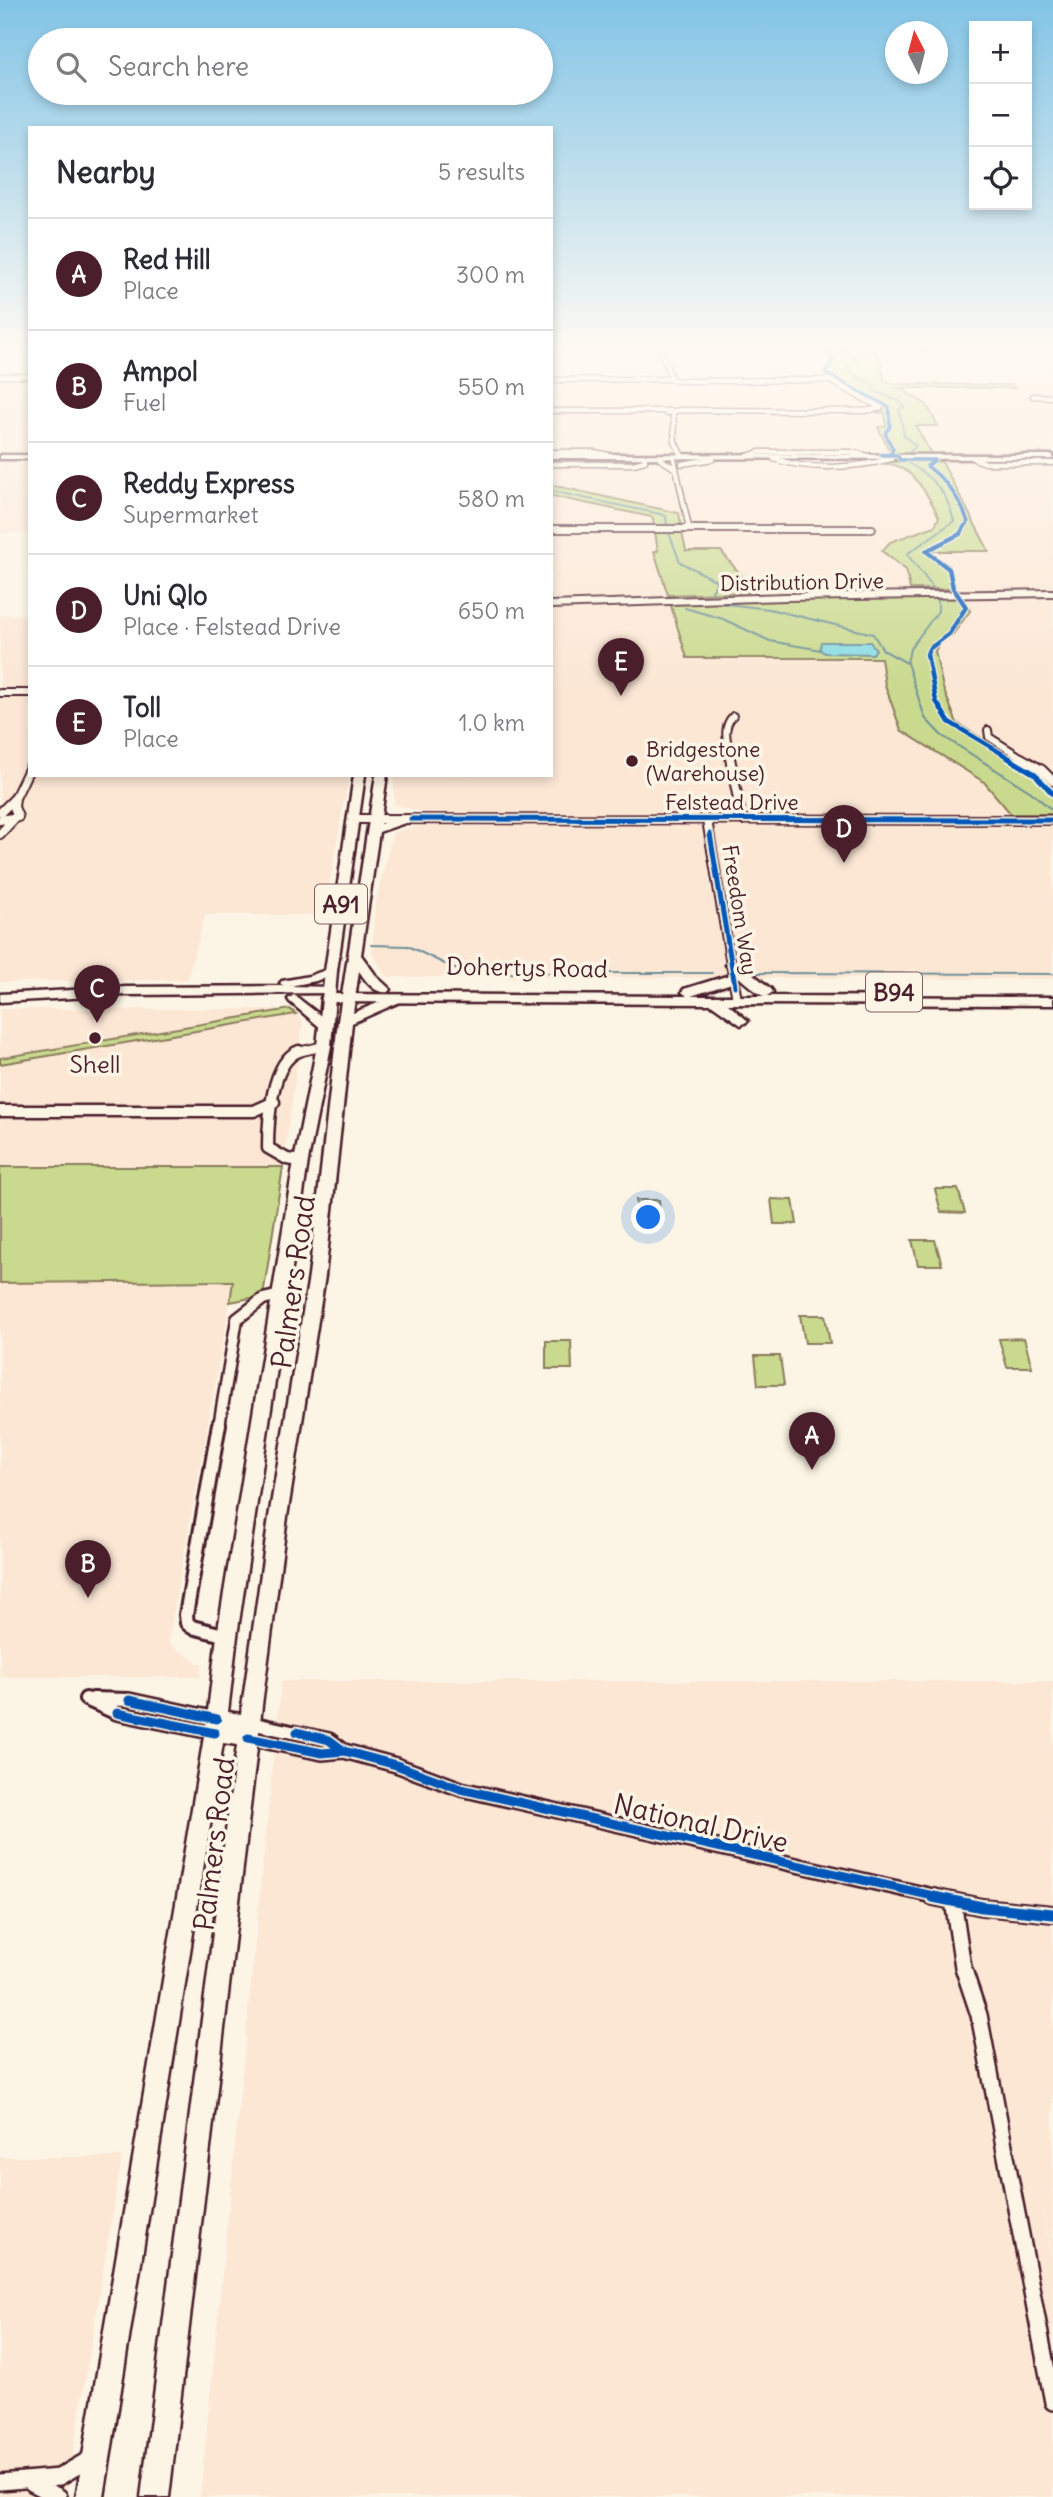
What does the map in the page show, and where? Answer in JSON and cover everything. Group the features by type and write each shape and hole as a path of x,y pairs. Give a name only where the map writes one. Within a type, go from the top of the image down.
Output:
{"main road":[{"name":"Palmers Road","path":"339,994 331,971 360,777"},
{"name":"Palmers Road","path":"90,2497 216,1726 227,1636 301,1161 339,994 355,955 382,777"},
{"path":"377,802 393,819"},
{"path":"374,825 411,819"},
{"path":"355,955 372,980 383,989"},
{"path":"244,991 312,979 331,971"},
{"path":"689,992 733,971 743,971 753,983 766,992"},
{"name":"Dohertys Road","path":"3,1000 295,999 383,989 689,992 738,1006"},
{"name":"Dohertys Road","path":"3,1000 126,991 244,991 402,998 715,1000 738,1006 766,992 1053,993"},
{"path":"295,999 332,1031 402,998"},
{"path":"715,1000 738,1006"},
{"name":"B94","path":"738,1006 781,1000 1053,1001"},
{"name":"Palmers Road","path":"155,2497 249,1730 278,1517 319,1263 332,1031"},
{"path":"216,1726 249,1730"}],"street":[{"path":"664,462 677,469"},
{"path":"678,462 677,469 689,529"},
{"path":"680,462 685,482 683,491"},
{"path":"553,529 873,529"},
{"name":"Distribution Drive","path":"553,603 1053,591"},
{"path":"0,693 28,693"},
{"path":"733,716 726,723 725,730 742,820"},
{"path":"988,730 989,737 995,742 1042,770 1053,781"},
{"path":"0,833 0,817 15,799 28,771"},
{"path":"0,833 15,816 15,799"},
{"path":"0,817 15,816"},
{"name":"Felstead Drive","path":"354,819 374,825 393,819 1053,820"},
{"name":"Freedom Way","path":"707,820 738,1006"},
{"path":"301,1161 287,1159 268,1148 270,1122 282,1063 332,1031"},
{"path":"254,1111 274,1101"},
{"path":"0,1111 254,1111 262,1113 270,1122"},
{"path":"227,1636 192,1627 187,1623 186,1615 237,1320 263,1299 280,1295"},
{"path":"86,1699 129,1700 216,1726 117,1713 86,1699"},
{"name":"National Drive","path":"249,1730 322,1753 344,1751 396,1765 461,1789 995,1910 1053,1914"},
{"path":"953,1901 963,1967 979,2015 1053,2402"},
{"path":"0,2483 32,2483 80,2468 99,2444"},
{"path":"32,2483 59,2497"}],"shaded area":[{"path":"0,462 28,462 28,533 0,533"},
{"path":"553,462 1053,462 1053,979 386,977 372,953 375,905 393,832 422,825 422,812 394,804 394,777 553,777"},
{"path":"0,615 28,615 28,777 349,777 324,915 205,915 187,980 0,982"},
{"path":"0,1009 292,1009 303,1021 283,1167 0,1167"},
{"path":"234,1281 168,1643 202,1665 200,1677 0,1677 0,1283"},
{"path":"281,1681 1053,1681 1053,2257 1043,2211 1053,2263 1053,2497 200,2497"},
{"path":"0,2157 122,2157 66,2497 0,2497"}],"green space":[{"path":"942,462 989,551 928,551 950,566 956,589 910,589 906,570 882,551 890,542 935,526 939,517 919,483 896,465 887,464"},
{"path":"553,485 679,513 681,524 655,527 652,517 553,496"},
{"path":"655,532 682,532 686,551 721,551 755,592 668,595 654,551 658,551"},
{"path":"963,597 970,611 953,634 939,644 935,651 943,688 957,723 1039,773 1053,788 1053,814 1011,814 984,782 901,730 885,685 881,658 687,658 670,603"},
{"path":"290,1009 296,1014 0,1064 0,1058"},
{"path":"0,1167 283,1167 263,1296 230,1302 233,1281 0,1283"},
{"path":"935,1189 958,1189 965,1213 941,1212"},
{"path":"771,1199 793,1200 797,1224 774,1224"},
{"path":"636,1200 659,1200 661,1223 638,1223"},
{"path":"912,1240 935,1240 942,1265 918,1265"},
{"path":"800,1315 825,1315 830,1343 805,1343"},
{"path":"1024,1338 1032,1367 1007,1367 999,1339"},
{"path":"546,1341 571,1341 572,1369 546,1369"},
{"path":"755,1356 780,1356 784,1385 758,1385"}],"water":[{"path":"821,642 870,642 876,649 873,654 825,653 820,650"}],"waterway":[{"path":"908,463 938,487 948,502 954,521 907,554 934,589"},
{"path":"553,491 660,514 666,516 667,526"},
{"path":"669,533 680,562 717,581 712,592"},
{"path":"907,663 910,649 938,611 938,597"},
{"path":"717,603 769,609 873,634 883,650 907,663"},
{"path":"685,608 723,619 770,641 821,650"},
{"path":"907,663 925,718 941,735 1031,792 1053,811"},
{"path":"371,945 408,946 455,969 476,973 712,973"},
{"path":"757,973 1053,974"}],"cycle path":[{"path":"933,462 927,466 953,490 968,522 960,534 926,551 949,569 953,588 966,607 949,634 929,649 927,654 936,701 949,722 1035,774 1053,794"},
{"path":"411,819 1053,820"},
{"path":"710,834 735,986"},
{"path":"129,1700 217,1719"},
{"path":"117,1713 215,1733"},
{"path":"297,1732 329,1740 344,1751 396,1765 461,1789 982,1907 1053,1914"},
{"path":"248,1738 322,1753 344,1751"}],"place":[{"name":"Toll","path":"621,696"},
{"name":"Bridgestone (Warehouse)","path":"632,761"},
{"name":"Uni Qlo","path":"844,863"},
{"name":"Reddy Express","path":"97,1023"},
{"name":"Shell","path":"95,1038"},
{"name":"Red Hill","path":"812,1470"},
{"name":"Ampol","path":"88,1598"}]}
